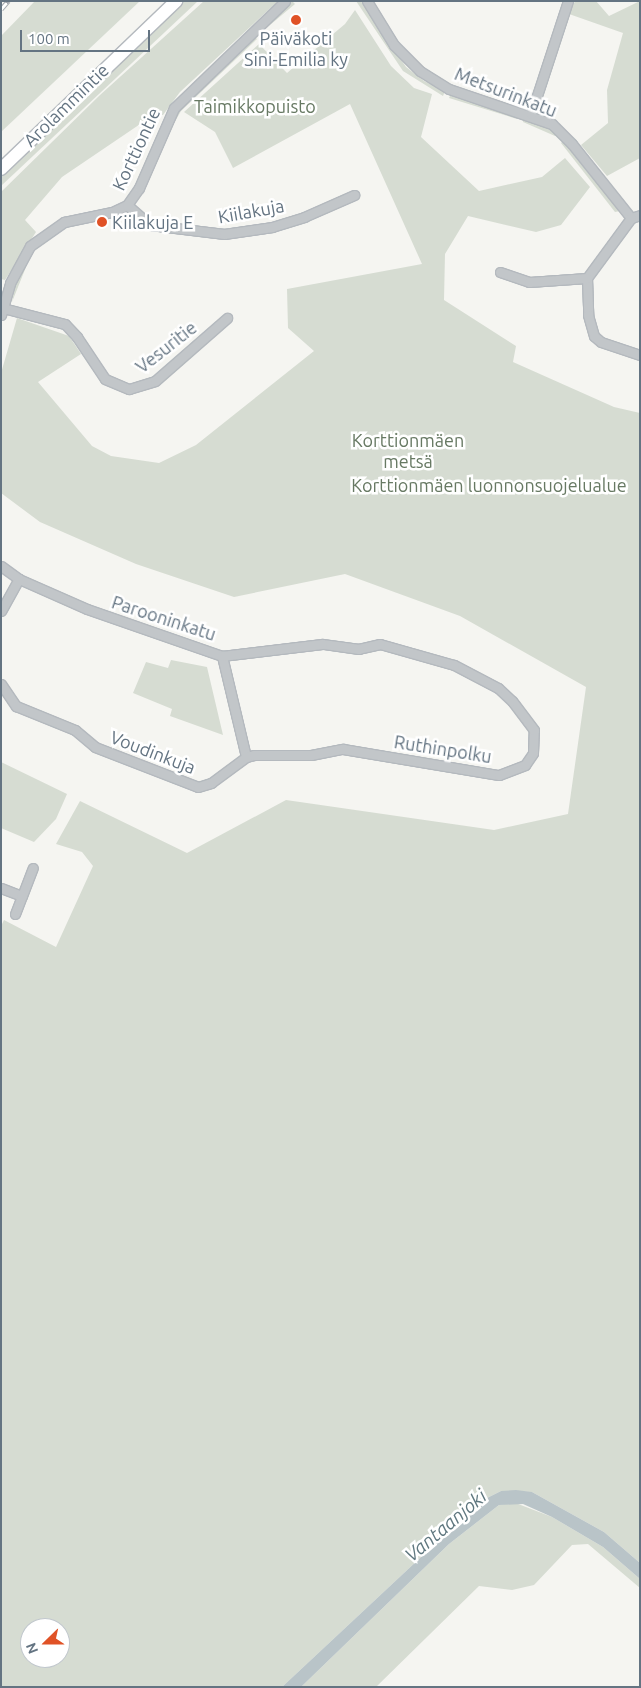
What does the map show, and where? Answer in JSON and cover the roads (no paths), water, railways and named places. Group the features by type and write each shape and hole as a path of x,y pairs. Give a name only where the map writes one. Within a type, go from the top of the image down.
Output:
{"street":[{"name":"Arolammintie","path":"1,169 176,1"},
{"name":"Korttiontie","path":"2,312 16,268 39,238 73,218 112,212 127,205 139,188 174,108 285,1"},
{"name":"Metsurinkatu","path":"367,1 402,55 432,80 531,114 552,124 563,133 635,216 587,278"},
{"path":"531,114 568,1"},
{"name":"Kiilakuja","path":"127,205 150,225 224,234 272,227 304,218 354,195"},
{"path":"500,272 529,282 587,278 588,316 594,336 614,348 640,355"},
{"name":"Vesuritie","path":"2,312 65,324 77,337 105,379 129,389 155,381 226,318"},
{"name":"Parooninkatu","path":"1,566 19,579 113,619 222,656 246,758"},
{"path":"1,611 19,579"},
{"name":"Ruthinpolku","path":"222,656 322,644 359,649 380,644 454,665 480,677 512,701 534,730 530,760 510,774 499,775 343,749 310,755 246,758"},
{"name":"Voudinkuja","path":"1,684 16,706 75,730 95,747 194,786 211,783 246,758"},
{"path":"15,914 33,868"},
{"path":"1,888 22,896"}],"railway":[{"path":"1,9 8,1"}],"place":[{"name":"Päiväkoti Sini-Emilia ky","path":"296,20"},
{"name":"Kiilakuja E","path":"102,222"}],"park label":[{"name":"Taimikkopuisto","path":"255,106"},
{"name":"Korttionmäen metsä","path":"408,451"},
{"name":"Korttionmäen luonnonsuojelualue","path":"489,485"}],"water label":[{"name":"Vantaanjoki","path":"446,1526"}]}
